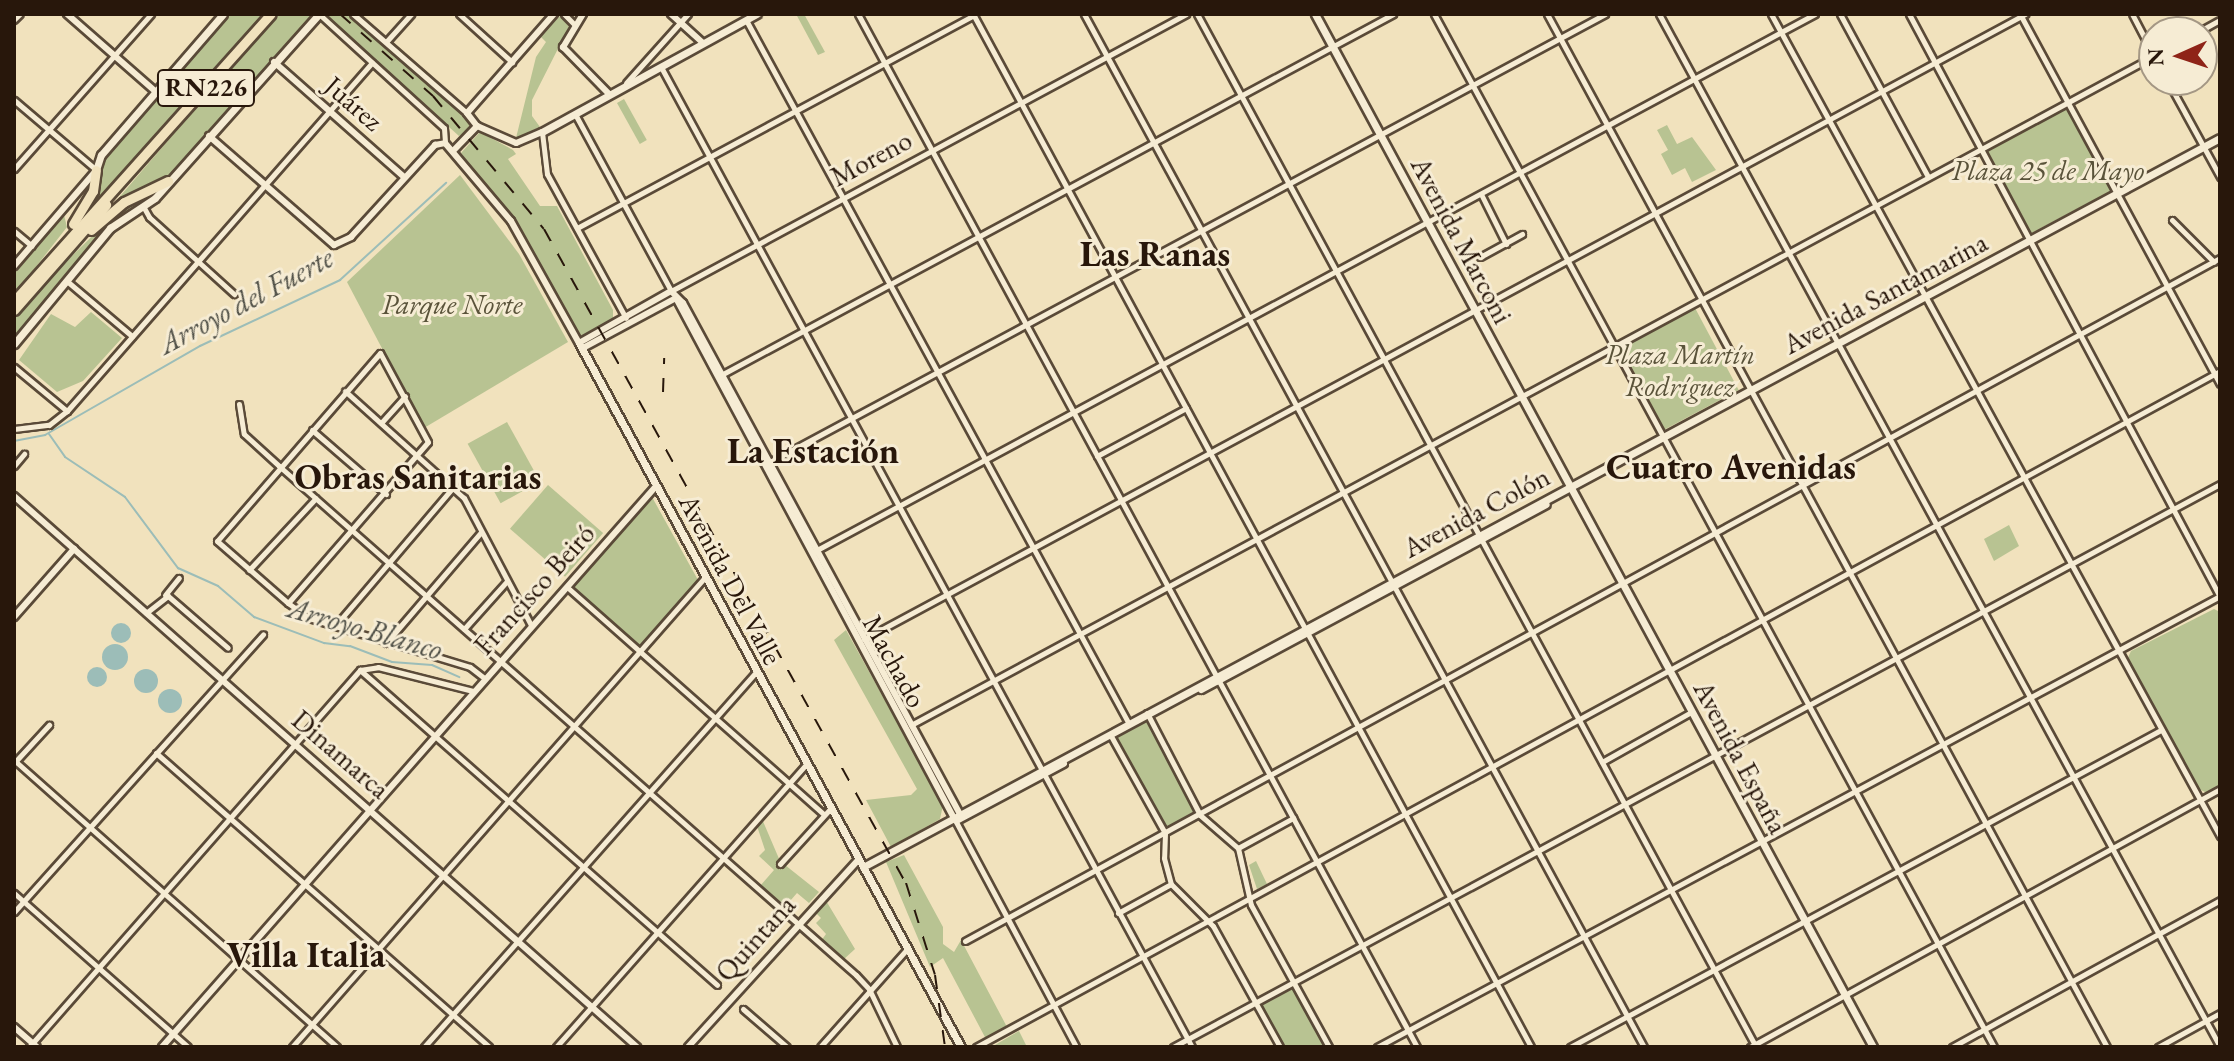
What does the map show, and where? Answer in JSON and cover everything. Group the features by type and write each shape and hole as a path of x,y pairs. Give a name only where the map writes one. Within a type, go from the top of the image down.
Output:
{"highway":[{"name":"RN226","path":"14,301 271,14"},
{"path":"56,257 93,191 96,170"},
{"path":"56,257 121,205 168,181"},
{"name":"RN226","path":"14,310 56,257"}],"main road":[{"path":"14,344 110,228 143,205 168,181 319,14"},
{"path":"542,132 757,14"},
{"name":"Avenida Marconi","path":"1315,14 1571,487"},
{"path":"96,170 101,155 221,15"},
{"name":"Avenida Santamarina","path":"1571,487 2220,138"},
{"name":"Avenida Del Valle","path":"581,346 806,764 827,812 860,864 961,1047"},
{"name":"Avenida Colón","path":"860,864 904,845 1111,736 1571,487"},
{"name":"Avenida España","path":"1571,487 1873,1047"},
{"name":"Avenida Colón","path":"1043,771 1128,722 1148,714"}],"street":[{"path":"14,20 20,14"},
{"path":"67,14 156,92"},
{"path":"14,169 151,14"},
{"path":"209,136 334,245 347,240 437,143 445,143 444,128 319,14"},
{"path":"353,14 467,113 475,128 518,143 542,132 547,174 624,320"},
{"path":"386,42 411,14"},
{"path":"459,14 512,62"},
{"path":"467,113 554,14"},
{"path":"564,14 574,24"},
{"path":"583,14 563,45 609,94"},
{"path":"671,14 703,43"},
{"path":"626,84 688,14"},
{"path":"858,14 1417,1047"},
{"path":"577,228 974,14 1531,1047"},
{"path":"1084,14 1644,1047"},
{"name":"Moreno","path":"581,346 671,291 1186,14"},
{"path":"1197,14 1754,1046 2220,789"},
{"path":"719,376 1393,14"},
{"path":"1434,14 1994,1047"},
{"path":"1547,14 2107,1047"},
{"path":"767,464 1605,14"},
{"path":"1659,14 2071,778 2220,1047"},
{"path":"1771,14 2220,836"},
{"path":"815,552 1815,14"},
{"path":"1840,14 1928,177"},
{"path":"1377,1047 2220,596 1909,14"},
{"path":"862,640 2022,15 2167,287 2217,372 2220,384"},
{"path":"746,19 1128,722"},
{"name":"Juárez","path":"274,62 404,177"},
{"path":"14,429 49,425 67,411 372,62"},
{"path":"660,65 897,508 1192,1047"},
{"path":"909,726 2138,65"},
{"path":"2176,96 2220,177"},
{"path":"14,100 96,170 14,266"},
{"name":"Machado","path":"574,113 621,205 676,298 909,726 1076,1047"},
{"path":"453,151 475,128"},
{"name":"Avenida Del Valle","path":"445,143 511,221 581,346"},
{"path":"1481,194 1506,244"},
{"path":"143,205 149,217 234,294"},
{"path":"965,941 2217,260 2172,220"},
{"path":"14,231 32,246"},
{"path":"1480,257 1522,234"},
{"path":"68,282 132,336"},
{"name":"Moreno","path":"624,320 676,298"},
{"path":"288,603 386,494 428,437 380,353 217,536 219,545 288,603 309,618 470,667 484,678"},
{"path":"14,367 67,411"},
{"path":"976,1047 2217,372"},
{"path":"345,391 454,486 531,625"},
{"path":"381,423 405,396"},
{"path":"239,404 244,434 425,597 500,660 572,729 869,989 897,1047"},
{"path":"1097,456 1186,408"},
{"path":"312,430 386,494"},
{"path":"14,466 24,454"},
{"path":"1173,1047 2220,484"},
{"path":"335,626 454,486"},
{"name":"Francisco Beiró","path":"162,1047 656,486"},
{"name":"Dinamarca","path":"14,496 637,1047"},
{"path":"249,570 316,498"},
{"path":"386,643 481,532"},
{"path":"14,617 74,549"},
{"path":"292,1047 705,577"},
{"path":"146,613 179,578"},
{"path":"464,629 507,581"},
{"path":"567,586 788,784 827,812 780,864"},
{"path":"164,596 228,648"},
{"path":"14,912 263,634"},
{"path":"14,1027 32,1046 360,670 378,667 473,691"},
{"path":"360,670 717,985"},
{"path":"424,1047 756,672"},
{"path":"1602,762 1692,711"},
{"path":"1148,714 1200,815 1238,848 1249,898 1329,1047"},
{"path":"49,725 15,761 337,1047"},
{"path":"1570,1047 2161,730"},
{"path":"1111,736 1165,833 1164,858 1171,884 1209,920 1280,1047"},
{"path":"156,753 489,1047"},
{"path":"556,1047 806,764"},
{"path":"1238,848 1293,818"},
{"name":"Quintana","path":"688,1047 797,923 860,864"},
{"path":"1118,913 1171,884"},
{"path":"14,893 188,1047"},
{"path":"1952,1047 2220,900"},
{"path":"820,1047 906,950"},
{"path":"743,1009 787,1047"},
{"path":"2158,1047 2220,1013"}],"green space":[{"path":"228,14 267,14 77,224 97,188 103,157"},
{"path":"277,14 316,14 170,175 97,223"},
{"path":"323,14 350,14 465,115 470,122 468,130 459,136"},
{"path":"796,14 804,14 825,52 818,55"},
{"path":"561,15 569,27 532,100 532,116 540,127 516,138 536,57 546,42 540,36"},
{"path":"624,99 647,140 640,144 617,103"},
{"name":"Plaza 25 de Mayo","path":"2068,106 2113,190 2030,234 1985,150"},
{"path":"1667,125 1677,144 1692,137 1716,170 1692,182 1685,168 1672,175 1661,154 1668,150 1657,130"},
{"path":"480,132 513,150 516,154 508,159 540,206 557,206 613,310 613,321 579,340 515,223 461,153"},
{"name":"Parque Norte","path":"460,175 519,254 568,342 424,428 347,282"},
{"path":"156,192 105,231 14,340 14,314 37,290 120,209"},
{"path":"64,215 67,227 14,295 14,271"},
{"name":"Plaza Martín Rodríguez","path":"1695,308 1739,390 1663,430 1619,348"},
{"path":"91,312 122,338 83,381 57,392 19,360 51,314 75,327"},
{"path":"507,422 540,481 501,503 468,444"},
{"path":"548,485 603,533 565,577 510,529"},
{"path":"652,497 698,580 640,646 573,587"},
{"path":"2009,525 2019,546 1994,561 1984,539"},
{"path":"2214,609 2220,612 2220,786 2207,793 2197,788 2127,660 2131,651"},
{"path":"846,630 943,805 940,819 891,847 866,800 911,795 917,789 834,640"},
{"path":"1148,719 1198,813 1164,830 1114,737"},
{"path":"762,819 780,861 819,892 809,903 797,893 784,908 760,886 774,870 759,856 765,850 757,826"},
{"path":"904,855 943,927 943,944 954,952 961,940 1007,1027 986,1039 943,958 930,967 886,862"},
{"path":"1256,861 1267,884 1257,889 1249,865"},
{"path":"825,899 855,949 843,960 821,941 826,934 816,923 821,918 814,911"},
{"path":"1292,986 1326,1047 1282,1047 1259,1004"},
{"path":"1019,1031 1027,1047 995,1047 995,1045"}],"water":[{"path":"121,623 128,626 131,633 128,640 121,643 114,640 111,633 114,626"},
{"path":"115,644 124,648 128,657 124,666 115,670 106,666 102,657 106,648"},
{"path":"97,667 104,670 107,677 104,684 97,687 90,684 87,677 90,670"},
{"path":"146,669 154,673 158,681 154,689 146,693 138,689 134,681 138,673"},
{"path":"170,689 178,693 182,701 178,709 170,713 162,709 158,701 162,693"}],"waterway":[{"name":"Arroyo del Fuerte","path":"14,441 45,435 200,346 340,280 446,183"},
{"name":"Arroyo Blanco","path":"49,434 65,457 125,497 178,568 218,586 254,617 324,643 350,646 392,662 432,665 459,677"}],"railway":[{"path":"340,14 433,96 544,229 910,891"},
{"path":"663,392 664,358"},
{"path":"906,883 935,975 945,1047"}],"district":[{"name":"Las Ranas","path":"1155,254"},
{"name":"La Estación","path":"813,451"},
{"name":"Cuatro Avenidas","path":"1731,467"},
{"name":"Obras Sanitarias","path":"418,477"},
{"name":"Villa Italia","path":"306,955"}]}
